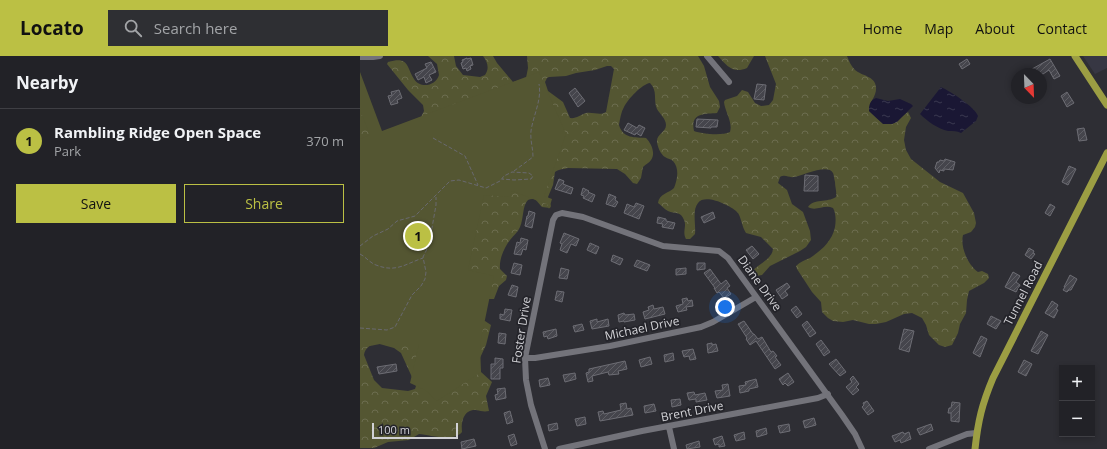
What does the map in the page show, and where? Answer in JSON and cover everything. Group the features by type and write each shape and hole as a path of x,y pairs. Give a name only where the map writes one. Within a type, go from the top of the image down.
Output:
{"main road":[{"path":"1075,56 1107,105"},
{"name":"Tunnel Road","path":"975,449 976,433 982,403 993,378 1107,153"}],"street":[{"path":"360,56 373,58 380,56"},
{"path":"707,56 729,82"},
{"name":"Diane Drive","path":"556,215 562,213 583,217 663,246 718,251 728,258 828,394 855,434 862,449"},
{"name":"Foster Drive","path":"545,449 527,386 525,358 553,220 556,215"},
{"name":"Michael Drive","path":"525,358 534,358 610,346 701,327 713,322 756,297"},
{"name":"Brent Drive","path":"559,449 579,447 669,427 818,398 828,394"},
{"path":"669,427 674,449"},
{"path":"929,449 967,434 976,433"}],"path":[{"path":"360,246 373,236 388,229 398,221 415,216 429,201 436,196 446,183 454,180 486,188 500,181 507,173 512,172 533,157 530,137 536,112 540,88 539,84"},
{"path":"433,138 465,156 478,185"},
{"path":"502,179 522,180 531,179 533,176 529,173 512,172"},
{"path":"360,328 388,330 395,327 412,295 425,280 426,272 423,258 429,245 436,205 436,196"},
{"path":"360,254 377,265 391,268 403,267 423,258"}],"shaded area":[{"path":"1083,56 1107,56 1107,68 1095,74"}],"green space":[{"path":"428,56 454,56 456,66 463,75 480,77 485,75 488,67 483,56 493,56 513,82 526,78 528,68 527,56 698,56 704,66 710,87 719,101 720,107 717,113 703,114 696,118 693,125 694,131 707,134 717,134 730,132 731,128 724,102 725,100 737,96 742,90 748,92 755,103 761,106 769,105 773,100 776,84 765,56 847,56 855,70 871,78 875,83 876,90 869,111 879,120 888,124 892,124 908,112 911,118 906,127 904,140 906,150 911,159 940,182 963,193 974,213 976,223 971,232 963,235 962,240 964,250 974,269 978,272 982,271 988,274 989,278 984,283 969,291 966,313 960,324 958,333 952,345 945,347 939,345 929,335 922,318 912,313 904,314 886,322 876,324 853,320 843,322 833,321 828,318 822,312 821,302 812,292 796,266 819,252 832,237 834,232 836,220 833,208 826,207 814,209 808,207 814,202 829,200 836,197 833,174 830,170 826,169 794,177 780,177 778,183 787,190 792,204 803,212 810,231 811,240 806,247 770,266 762,275 756,276 752,271 768,259 773,249 761,237 746,233 738,213 725,204 706,199 701,200 696,206 695,210 695,234 690,239 686,239 684,234 685,222 683,217 679,214 668,211 658,203 662,196 674,188 677,178 677,167 673,161 664,156 658,145 657,139 665,129 666,123 657,109 655,92 650,83 639,89 626,104 622,111 619,125 623,133 626,135 646,138 652,148 652,157 643,167 641,178 637,184 633,183 625,174 617,169 568,168 555,172 553,185 548,197 551,206 550,208 542,207 536,200 533,199 528,200 526,203 520,227 508,243 501,258 500,269 507,276 506,280 499,286 494,299 481,299 482,319 491,325 486,345 479,360 481,372 492,382 486,396 489,411 472,410 468,412 464,417 462,432 453,437 419,434 409,440 388,442 374,448 360,448 360,78 381,131 384,131 421,117 424,111 423,105 408,90 387,64 388,62 395,60 403,61 408,66 414,79 420,84 424,85 431,84 437,79 439,75 437,64","holes":["611,66 614,69 606,112 604,113 586,113 570,118 563,102 548,91 545,82 549,77 566,76","376,343 394,348 401,353 416,386 415,389 408,391 382,388 374,380 364,355 365,350"]},
{"path":"718,56 754,56 747,68 738,70 727,66"},
{"path":"360,72 382,131 539,72 566,134 544,196 552,199 549,209 547,204 512,191 510,197 484,195 468,270 494,276 480,344 481,372 437,401 425,390 410,383 419,344 380,344 360,348 360,139 370,135 360,110"}],"water":[{"path":"941,87 967,104 976,112 978,116 976,121 961,133 956,131 948,131 937,127 920,114"},
{"path":"876,98 888,101 900,99 913,106 897,122 892,124 883,124 869,111 870,103"}],"building":[{"path":"471,58 473,65 470,66 471,69 467,71 466,68 463,69 461,63 463,62 462,60"},
{"path":"967,59 970,64 962,69 959,64"},
{"path":"1050,59 1060,76 1054,79 1049,70 1047,71 1047,68 1034,68"},
{"path":"431,62 436,72 429,75 432,80 426,83 424,77 418,80 415,74 427,68 425,64"},
{"path":"757,84 766,85 764,100 754,99"},
{"path":"575,88 585,101 578,107 569,93"},
{"path":"399,90 402,98 397,100 398,103 391,105 388,96 392,95 391,92"},
{"path":"1067,92 1074,103 1067,107 1061,96"},
{"path":"697,119 718,120 717,127 696,127"},
{"path":"628,123 637,128 639,125 645,128 641,136 624,130"},
{"path":"1084,128 1087,140 1079,141 1077,129"},
{"path":"945,159 955,162 953,170 944,169 944,171 940,170 939,173 935,168 937,162 940,160 944,161"},
{"path":"1069,166 1076,169 1068,185 1062,182"},
{"path":"805,175 818,176 818,191 804,191"},
{"path":"559,179 564,181 563,184 573,188 571,194 555,189"},
{"path":"583,188 595,195 592,202 583,198 584,196 581,195"},
{"path":"609,194 616,197 615,200 618,202 615,207 606,204"},
{"path":"636,203 644,206 639,219 624,213 627,204 634,207"},
{"path":"1050,204 1055,207 1050,216 1045,213"},
{"path":"529,211 535,213 532,228 525,226"},
{"path":"713,212 715,218 704,223 701,217"},
{"path":"658,217 675,223 673,229 662,227 663,224 657,223"},
{"path":"564,233 579,239 576,246 571,244 567,253 560,250 562,244 560,243"},
{"path":"521,238 528,240 526,250 523,249 521,255 514,254 517,242 520,243"},
{"path":"590,243 599,247 596,254 587,250"},
{"path":"752,246 759,254 753,259 746,250"},
{"path":"1029,248 1034,251 1033,253 1035,254 1031,259 1025,255"},
{"path":"613,255 623,259 620,265 611,261"},
{"path":"637,260 650,265 647,271 634,266"},
{"path":"514,263 522,265 520,275 511,273"},
{"path":"697,263 705,263 705,269 697,270"},
{"path":"561,268 569,270 567,279 559,278"},
{"path":"686,268 686,274 676,275 676,269"},
{"path":"710,269 721,284 726,280 730,286 727,288 731,294 724,298 719,292 717,293 704,273"},
{"path":"1013,272 1020,276 1016,282 1020,285 1016,292 1005,287"},
{"path":"1070,275 1077,279 1071,290 1067,292 1063,290"},
{"path":"787,283 790,287 785,291 788,295 782,299 776,290"},
{"path":"512,285 518,287 516,297 508,295"},
{"path":"557,291 564,292 562,302 555,300"},
{"path":"687,298 688,301 692,300 693,306 686,307 687,310 678,312 676,306 683,304 682,299"},
{"path":"1052,301 1058,305 1056,309 1058,310 1054,318 1045,313"},
{"path":"653,305 654,309 663,307 665,314 645,319 643,312 649,310 648,307"},
{"path":"796,306 802,314 797,318 791,310"},
{"path":"505,309 512,310 510,321 500,319 500,314 504,315"},
{"path":"624,313 625,315 634,314 635,320 619,322 618,315"},
{"path":"991,316 1001,321 996,329 987,324"},
{"path":"597,319 597,322 608,319 609,326 592,329 590,321"},
{"path":"744,321 758,339 762,337 771,352 773,351 777,356 775,357 781,365 775,369 756,341 750,345 738,324"},
{"path":"807,321 816,333 810,337 802,325"},
{"path":"582,324 584,330 575,332 573,326"},
{"path":"556,329 557,336 548,339 547,336 544,337 543,332"},
{"path":"904,329 914,331 909,352 899,349"},
{"path":"1041,331 1048,335 1038,354 1031,351"},
{"path":"499,333 506,334 505,344 498,343"},
{"path":"981,336 987,339 980,357 973,353"},
{"path":"821,340 830,352 824,356 816,344"},
{"path":"712,343 712,345 716,344 718,351 708,353 707,344"},
{"path":"693,349 696,359 690,360 689,356 684,357 682,351"},
{"path":"673,353 674,360 665,362 664,355"},
{"path":"650,357 652,364 641,367 639,360"},
{"path":"495,358 503,359 503,368 500,368 500,379 491,379 491,364 495,364"},
{"path":"836,359 846,372 840,376 829,364"},
{"path":"1024,360 1032,364 1026,376 1018,372"},
{"path":"625,361 627,369 618,371 619,374 609,375 608,372 592,376 593,381 588,382 586,373 589,372 589,369"},
{"path":"396,364 397,371 379,374 377,367"},
{"path":"575,373 576,379 565,382 563,375"},
{"path":"788,373 794,382 788,386 785,383 783,385 779,379"},
{"path":"853,376 859,384 856,387 859,390 853,395 846,387 852,382 850,379"},
{"path":"548,378 550,385 540,387 539,380"},
{"path":"756,379 758,387 740,393 739,386 746,385 745,382"},
{"path":"728,384 730,396 717,398 715,391 723,390 722,385"},
{"path":"505,388 506,398 496,400 495,395 498,394 497,389"},
{"path":"694,392 695,395 705,393 707,400 696,402 696,399 689,400 687,393"},
{"path":"680,399 681,405 672,407 671,400"},
{"path":"867,401 874,411 868,415 862,407 864,405 863,403"},
{"path":"952,402 960,403 959,422 951,421 951,413 948,413"},
{"path":"626,403 627,409 631,408 633,415 600,421 598,412 603,411 604,414 621,410 620,404"},
{"path":"654,404 656,411 645,413 644,406"},
{"path":"510,411 513,422 507,424 504,413"},
{"path":"585,417 586,424 577,426 575,419"},
{"path":"814,418 816,425 805,428 803,421"},
{"path":"557,423 558,429 549,431 548,425"},
{"path":"789,424 790,431 780,433 778,426"},
{"path":"931,424 933,430 920,435 917,429"},
{"path":"766,428 767,434 757,437 756,431"},
{"path":"744,432 745,439 736,441 734,435"},
{"path":"903,432 904,434 909,432 911,439 901,443 900,440 895,442 892,436"},
{"path":"514,434 517,444 511,446 508,436"},
{"path":"722,436 725,446 719,447 719,444 715,445 713,439"},
{"path":"474,439 476,446 462,449 461,442"},
{"path":"699,441 700,447 687,449 686,445"}],"place":[{"name":"Rambling Ridge Open Space","path":"418,236"}]}
